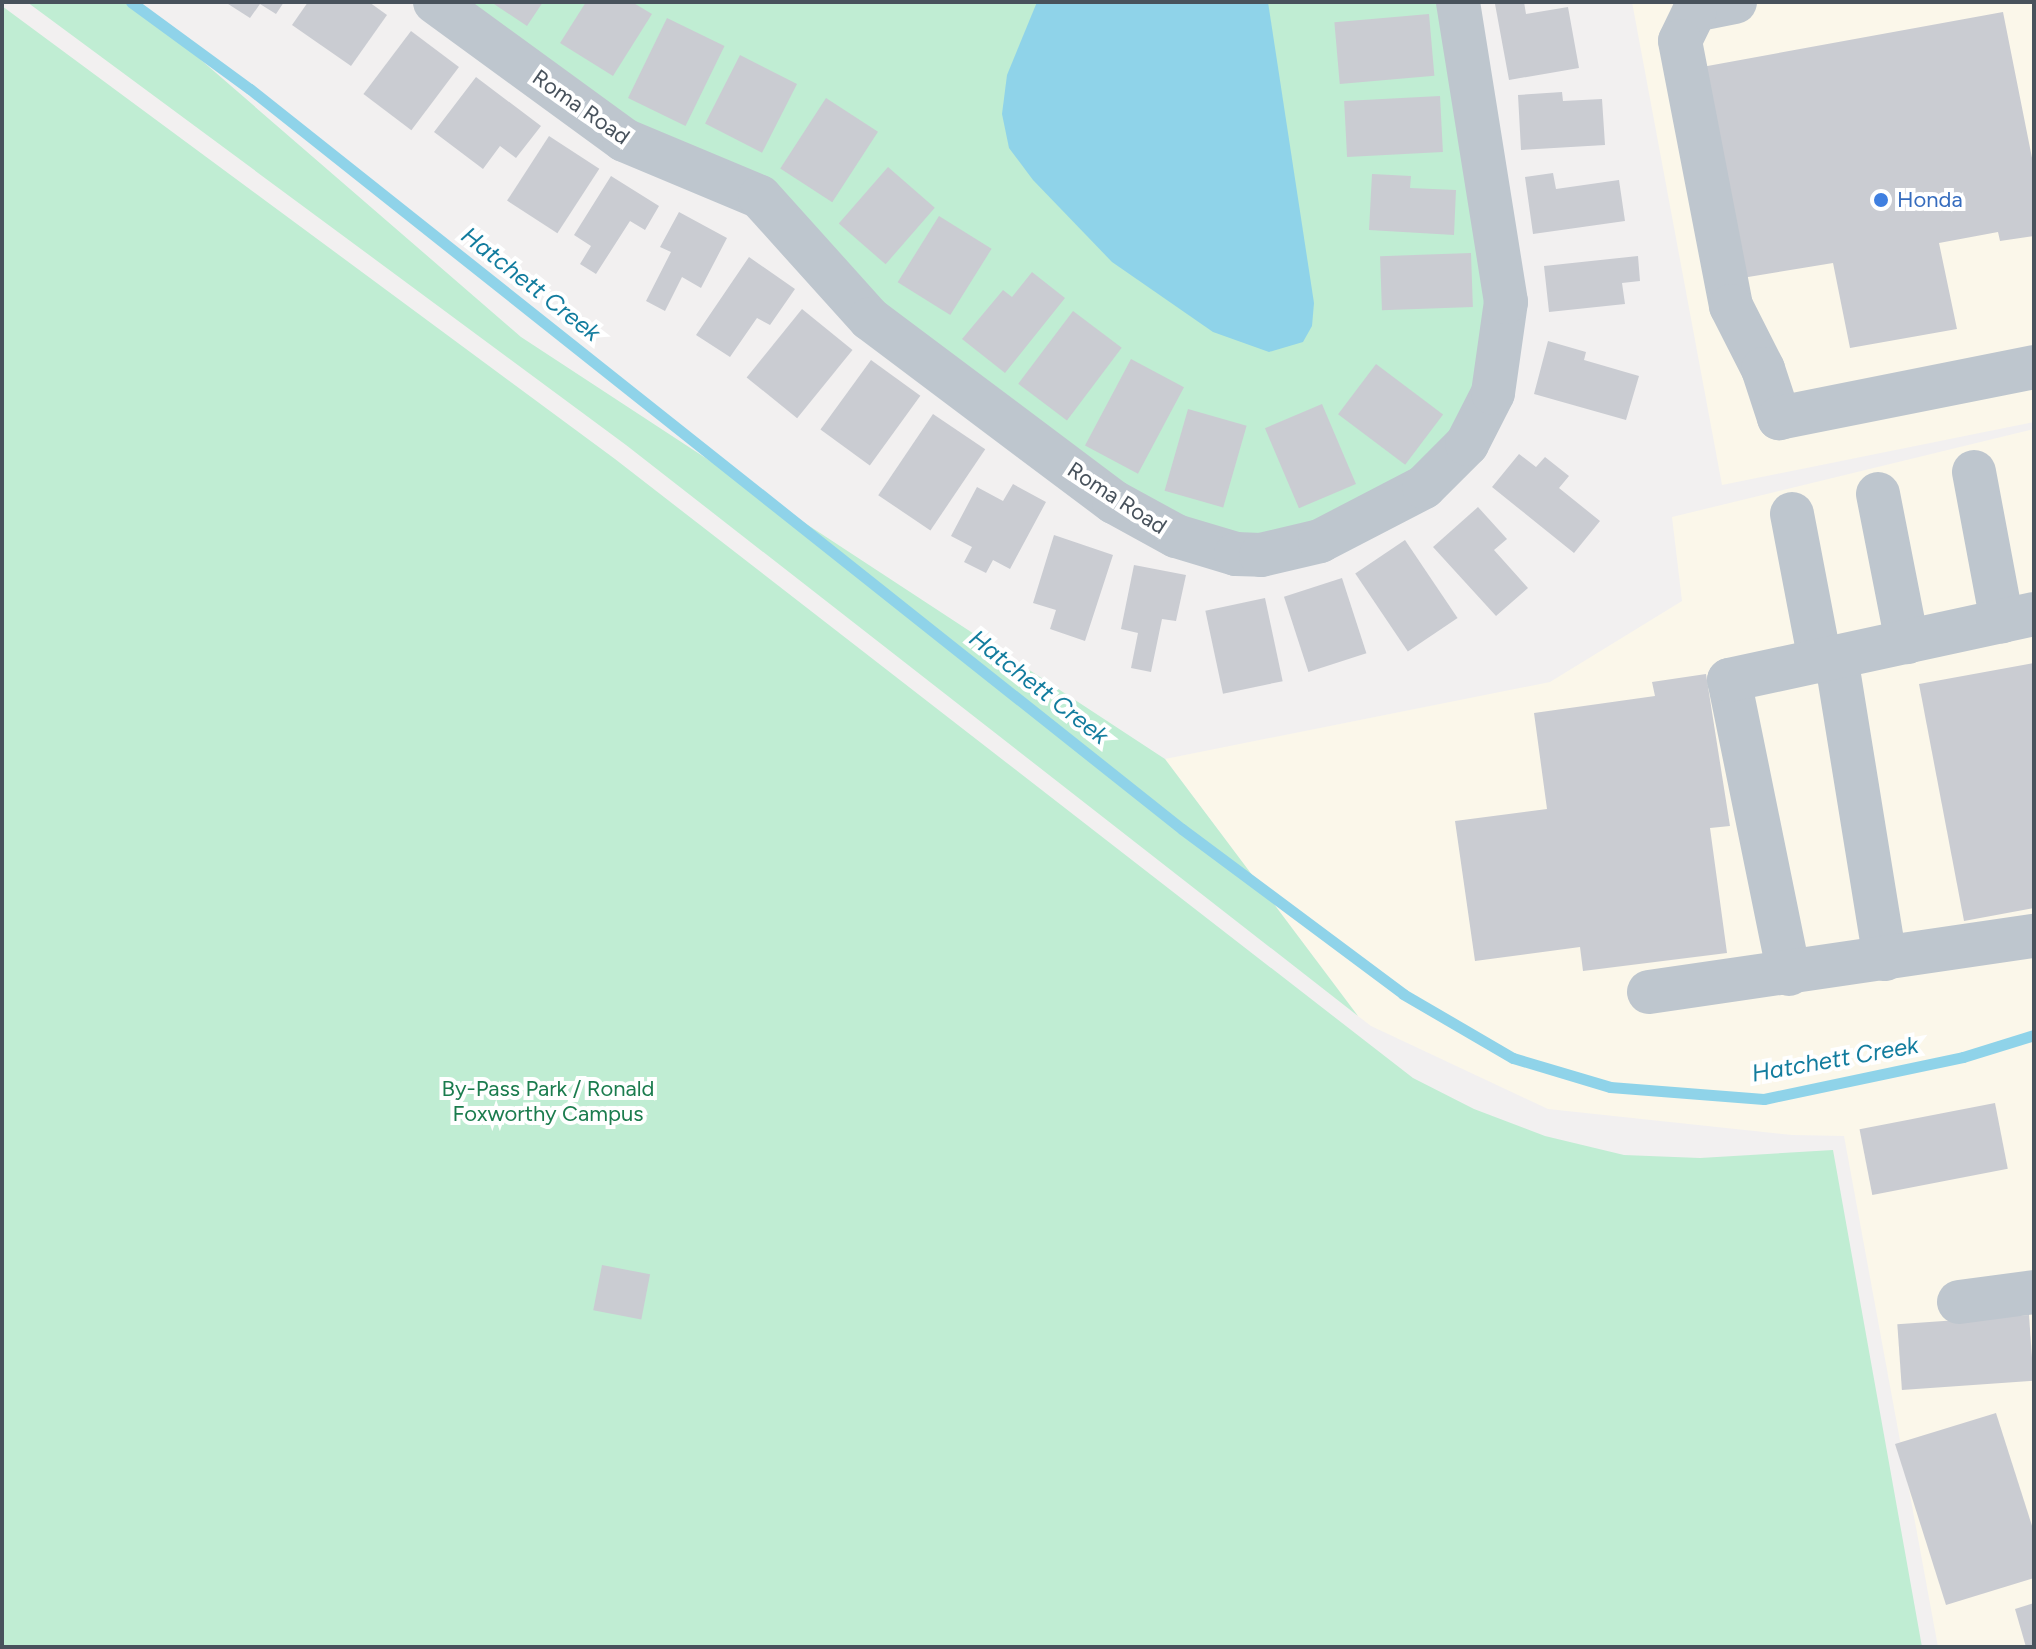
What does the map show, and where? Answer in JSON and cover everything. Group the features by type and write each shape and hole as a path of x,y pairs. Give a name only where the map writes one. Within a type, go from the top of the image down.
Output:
{"street":[{"name":"Roma Road","path":"435,2 624,140 760,197 870,319 1114,502 1176,536 1222,551 1261,555 1320,541 1424,487 1467,444 1493,393 1506,302 1458,2"},
{"path":"1735,2 1695,10 1680,41 1731,306 1763,369 1779,418 2034,367"},
{"path":"1789,974 1729,680 2018,617 1974,472"},
{"path":"1878,494 1907,642"},
{"path":"1792,514 1828,659 1885,959"},
{"path":"1649,992 2034,936"},
{"path":"1959,1302 2034,1292"}],"shaded area":[{"path":"1632,2 2034,2 2034,422 1722,485"},
{"path":"2034,429 2034,1647 1938,1647 1844,1136 1792,1135 1548,1109 1371,1026 1358,1016 1165,759 1550,682 1682,601 1672,517"}],"green space":[{"path":"27,2 134,2 521,337 1165,759 1358,1016 626,445"},
{"path":"465,2 1442,2 1488,260 1475,402 1406,482 1281,534 1224,533 1145,500 663,141"},
{"name":"By-Pass Park / Ronald Foxworthy Campus","path":"2,6 615,459 1413,1078 1474,1109 1545,1136 1624,1155 1700,1158 1833,1150 1922,1647 2,1647"}],"water":[{"path":"1037,2 1268,2 1314,303 1312,326 1303,342 1269,352 1213,332 1112,262 1033,180 1009,148 1002,114 1007,75"}],"building":[{"path":"225,2 284,2 276,14 260,4 250,18"},
{"path":"308,2 369,2 387,15 351,66 292,25"},
{"path":"491,2 543,2 527,26"},
{"path":"586,2 632,2 652,14 613,76 560,43"},
{"path":"1524,2 1526,14 1568,7 1579,68 1509,80 1495,4"},
{"name":"Honda","path":"2003,12 2034,168 2034,236 2000,241 1998,232 1939,243 1957,329 1850,348 1833,263 1742,278 1702,67"},
{"path":"1429,14 1434,76 1340,84 1334,22"},
{"path":"667,18 725,46 686,126 628,98"},
{"path":"411,31 459,67 411,130 363,94"},
{"path":"740,55 797,84 762,153 705,124"},
{"path":"476,77 541,126 516,158 500,146 483,169 434,132"},
{"path":"1562,92 1563,101 1602,99 1605,145 1521,150 1518,95"},
{"path":"1440,96 1443,152 1347,157 1344,101"},
{"path":"826,98 878,132 832,202 780,168"},
{"path":"549,136 599,169 557,233 507,201"},
{"path":"888,167 935,208 886,264 839,224"},
{"path":"1553,173 1556,189 1619,180 1625,221 1533,234 1525,177"},
{"path":"1372,174 1411,176 1410,188 1456,190 1454,235 1369,230"},
{"path":"611,176 659,206 645,230 630,221 596,274 580,264 591,246 574,235"},
{"path":"679,212 727,238 701,288 682,277 665,311 646,301 671,252 660,247"},
{"path":"939,216 992,249 950,315 898,282"},
{"path":"1471,253 1473,307 1382,310 1380,256"},
{"path":"1638,256 1640,281 1622,283 1625,304 1549,312 1544,266"},
{"path":"749,257 795,289 770,325 757,318 730,357 696,335"},
{"path":"1032,272 1065,298 1005,373 962,339 1003,290 1012,297"},
{"path":"802,309 853,350 797,418 747,377"},
{"path":"1073,311 1122,348 1067,420 1018,384"},
{"path":"1548,341 1586,352 1584,360 1639,376 1626,420 1534,394"},
{"path":"1131,359 1184,387 1138,474 1085,446"},
{"path":"871,360 920,396 870,465 820,430"},
{"path":"1376,364 1443,415 1405,465 1338,414"},
{"path":"1322,404 1356,484 1299,508 1265,428"},
{"path":"1188,409 1247,426 1223,508 1165,491"},
{"path":"933,414 985,449 930,530 878,495"},
{"path":"1519,454 1536,467 1545,457 1569,476 1559,488 1600,521 1574,553 1492,487"},
{"path":"1013,484 1046,502 1010,569 993,560 986,573 964,562 972,547 951,536 977,487 1003,501"},
{"path":"1478,507 1507,539 1494,550 1528,588 1496,616 1433,547"},
{"path":"1054,535 1113,555 1085,641 1050,629 1056,610 1033,603"},
{"path":"1405,540 1458,618 1408,651 1355,574"},
{"path":"1134,565 1186,575 1176,621 1162,619 1151,672 1131,668 1138,633 1121,629"},
{"path":"1342,578 1366,653 1308,672 1284,597"},
{"path":"1265,598 1283,681 1223,694 1205,611"},
{"path":"2034,663 2034,908 1964,921 1919,684"},
{"path":"1706,674 1730,826 1710,828 1727,953 1583,971 1580,947 1475,961 1455,821 1547,809 1534,713 1655,696 1652,682"},
{"path":"1995,1103 2008,1169 1872,1195 1860,1129"},
{"path":"602,1265 650,1274 641,1320 593,1310"},
{"path":"2029,1315 2034,1381 1902,1390 1897,1324"},
{"path":"1996,1413 2034,1532 2034,1578 1946,1605 1895,1444"},
{"path":"2034,1603 2034,1647 2026,1647 2015,1609"}],"waterway":[{"name":"Hatchett Creek","path":"131,2 250,89 1182,829 1403,994 1513,1058 1610,1087 1764,1099 1963,1057 2034,1035"}],"place":[{"name":"Honda","path":"1881,200"}]}
